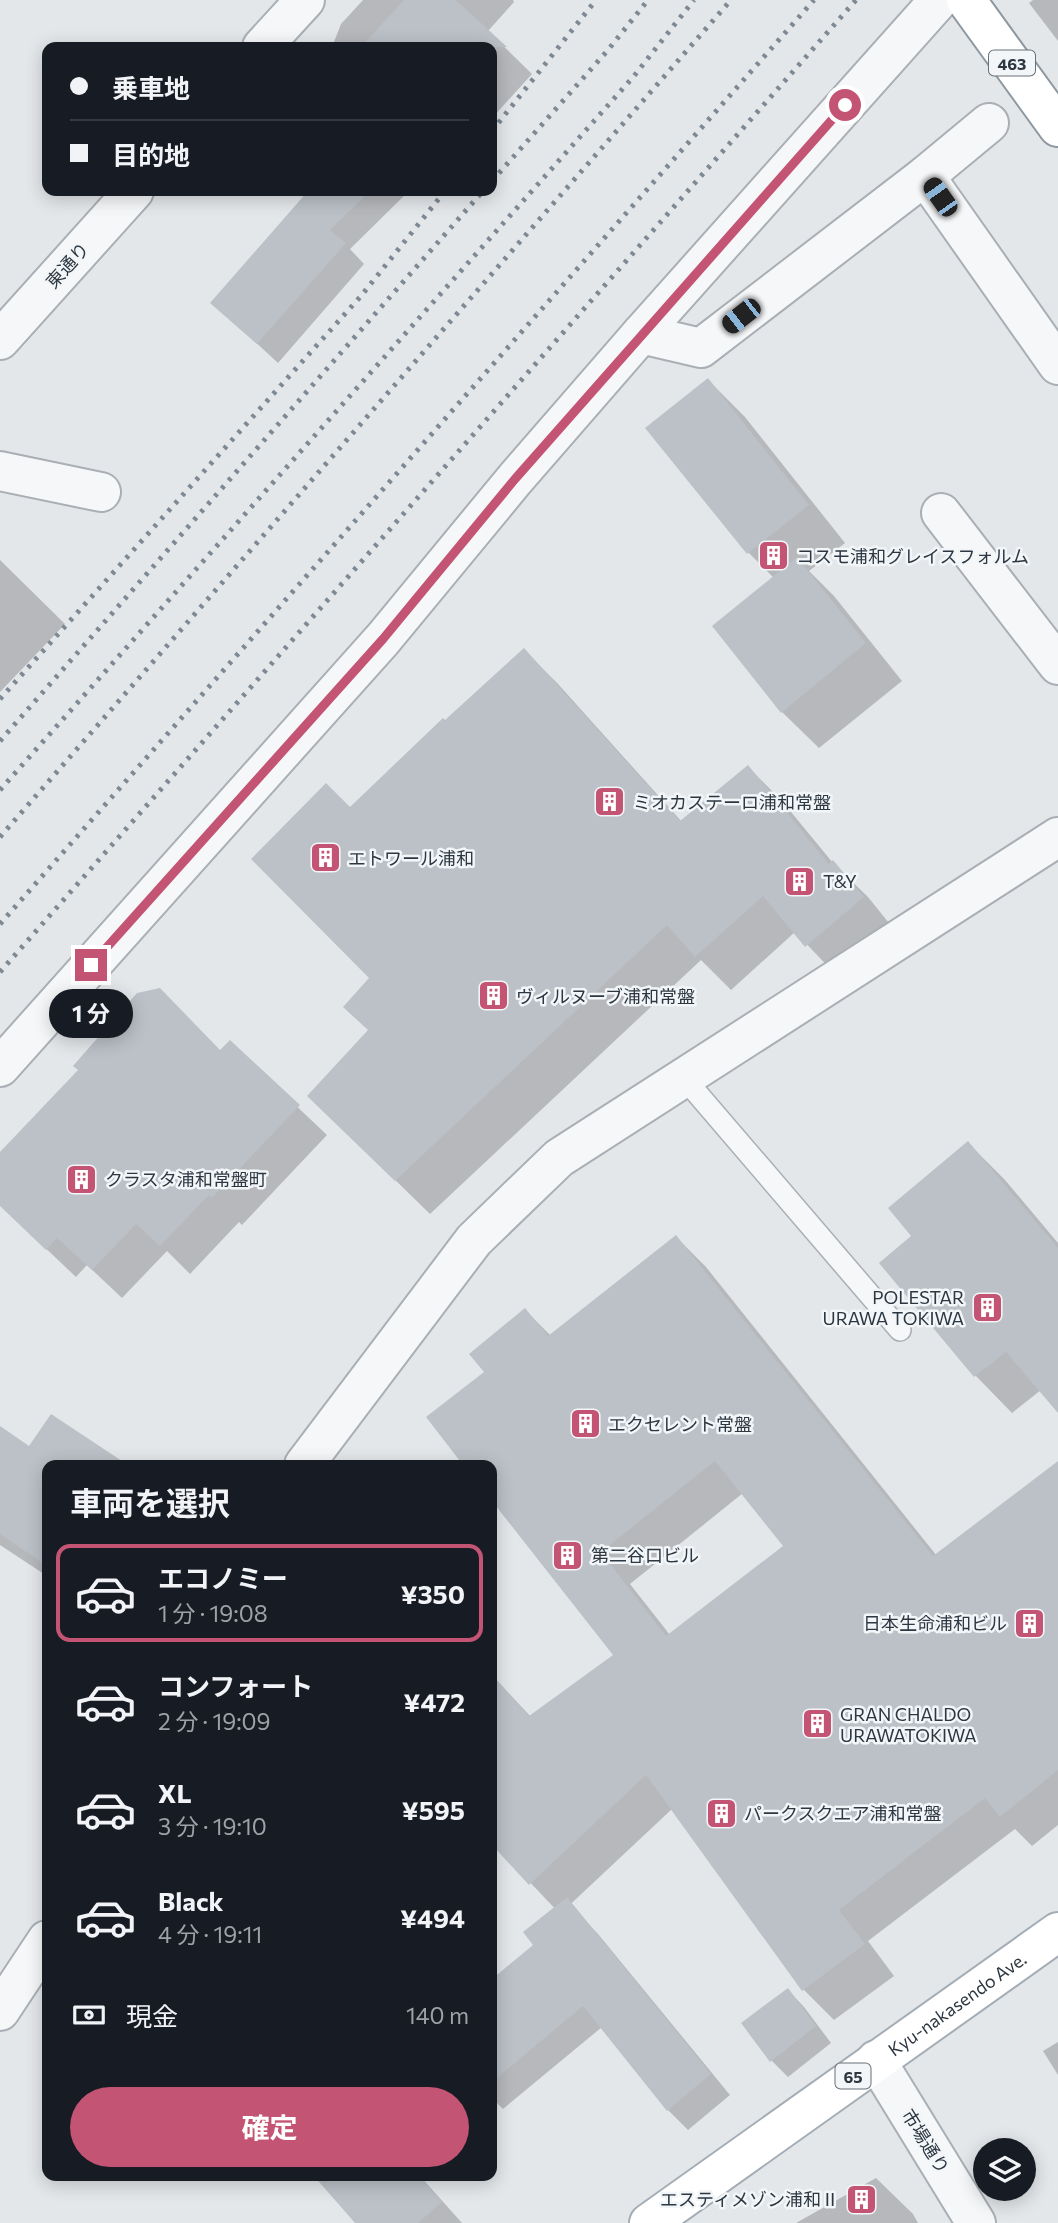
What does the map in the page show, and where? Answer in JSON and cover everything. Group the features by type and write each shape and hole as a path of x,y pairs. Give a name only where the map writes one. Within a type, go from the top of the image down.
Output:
{"main road":[{"name":"463","path":"966,0 1058,127"},
{"name":"Kyu-nakasendo Ave.","path":"649,2223 1058,1932"}],"street":[{"path":"267,42 305,0"},
{"path":"0,1067 383,639 515,479 641,334 929,11"},
{"path":"641,334 701,348 925,176 989,123"},
{"path":"925,176 1058,365"},
{"name":"東通り","path":"0,340 130,196"},
{"path":"0,471 101,492"},
{"path":"941,513 1058,665"},
{"path":"308,1460 474,1240 559,1158 1058,837"},
{"path":"0,2011 42,1948"},
{"name":"市場通り","path":"876,2060 976,2223"}],"lane":[{"path":"684,1078 901,1330"}],"building":[{"path":"404,0 456,0 507,47 497,47 497,42 366,42"},
{"path":"304,196 365,196 330,230 346,243 257,344 210,303"},
{"path":"708,378 809,505 747,554 645,428"},
{"path":"797,557 866,643 781,713 712,626"},
{"path":"524,648 680,821 748,765 829,864 833,860 864,897 805,947 763,896 695,957 667,925 395,1181 307,1096 368,1030 343,1007 369,978 251,859 326,783 350,807 443,718 445,720"},
{"path":"160,988 220,1050 230,1040 300,1105 212,1198 209,1195 160,1246 136,1224 92,1270 57,1238 46,1250 0,1206 0,1152 78,1070 73,1066 137,993"},
{"name":"POLESTAR URAWA TOKIWA","path":"968,1141 1058,1248 1058,1413 1006,1352 974,1377 879,1263 911,1236 888,1208"},
{"path":"676,1235 933,1556 1058,1461 1058,1770 1000,1817 985,1798 839,1910 865,1944 802,1991 646,1775 529,1885 497,1850 497,1681 529,1716 613,1655 497,1507 497,1460 459,1460 426,1417 484,1372 469,1354 525,1308 548,1336","holes":["715,1461 783,1546 666,1636 601,1552"]},
{"path":"51,1414 120,1460 42,1460 42,1563 0,1534 0,1426 29,1446"},
{"path":"567,1897 711,2074 667,2111 583,2006 497,2078 497,1975 533,1945 523,1932"},
{"path":"788,1988 816,2026 770,2062 741,2023"},
{"path":"318,2181 423,2181 442,2202 418,2223 355,2223"}],"railway":[{"path":"497,125 596,0"},
{"path":"497,175 608,50 648,0"},
{"path":"0,790 634,76 694,0"},
{"path":"0,837 731,0"},
{"path":"0,924 814,0"},
{"path":"0,972 856,0"},
{"path":"0,699 361,296 441,196"},
{"path":"0,741 479,196"}],"place":[{"name":"コスモ浦和グレイスフォルム","path":"773,556"},
{"name":"ミオカステーロ浦和常盤","path":"610,802"},
{"name":"エトワール浦和","path":"325,858"},
{"name":"T&Y","path":"800,881"},
{"name":"ヴィルヌーブ浦和常盤","path":"493,996"},
{"name":"クラスタ浦和常盤町","path":"82,1179"},
{"name":"POLESTAR URAWA TOKIWA","path":"987,1307"},
{"name":"エクセレント常盤","path":"585,1424"},
{"name":"第二谷口ビル","path":"568,1555"},
{"name":"日本生命浦和ビル","path":"1030,1623"},
{"name":"GRAN CHALDO URAWATOKIWA","path":"817,1724"},
{"name":"パークスクエア浦和常盤","path":"721,1813"},
{"name":"エスティメゾン浦和Ⅱ","path":"862,2199"}],"route":[{"path":"91,965 383,639 515,479 845,105"}]}
